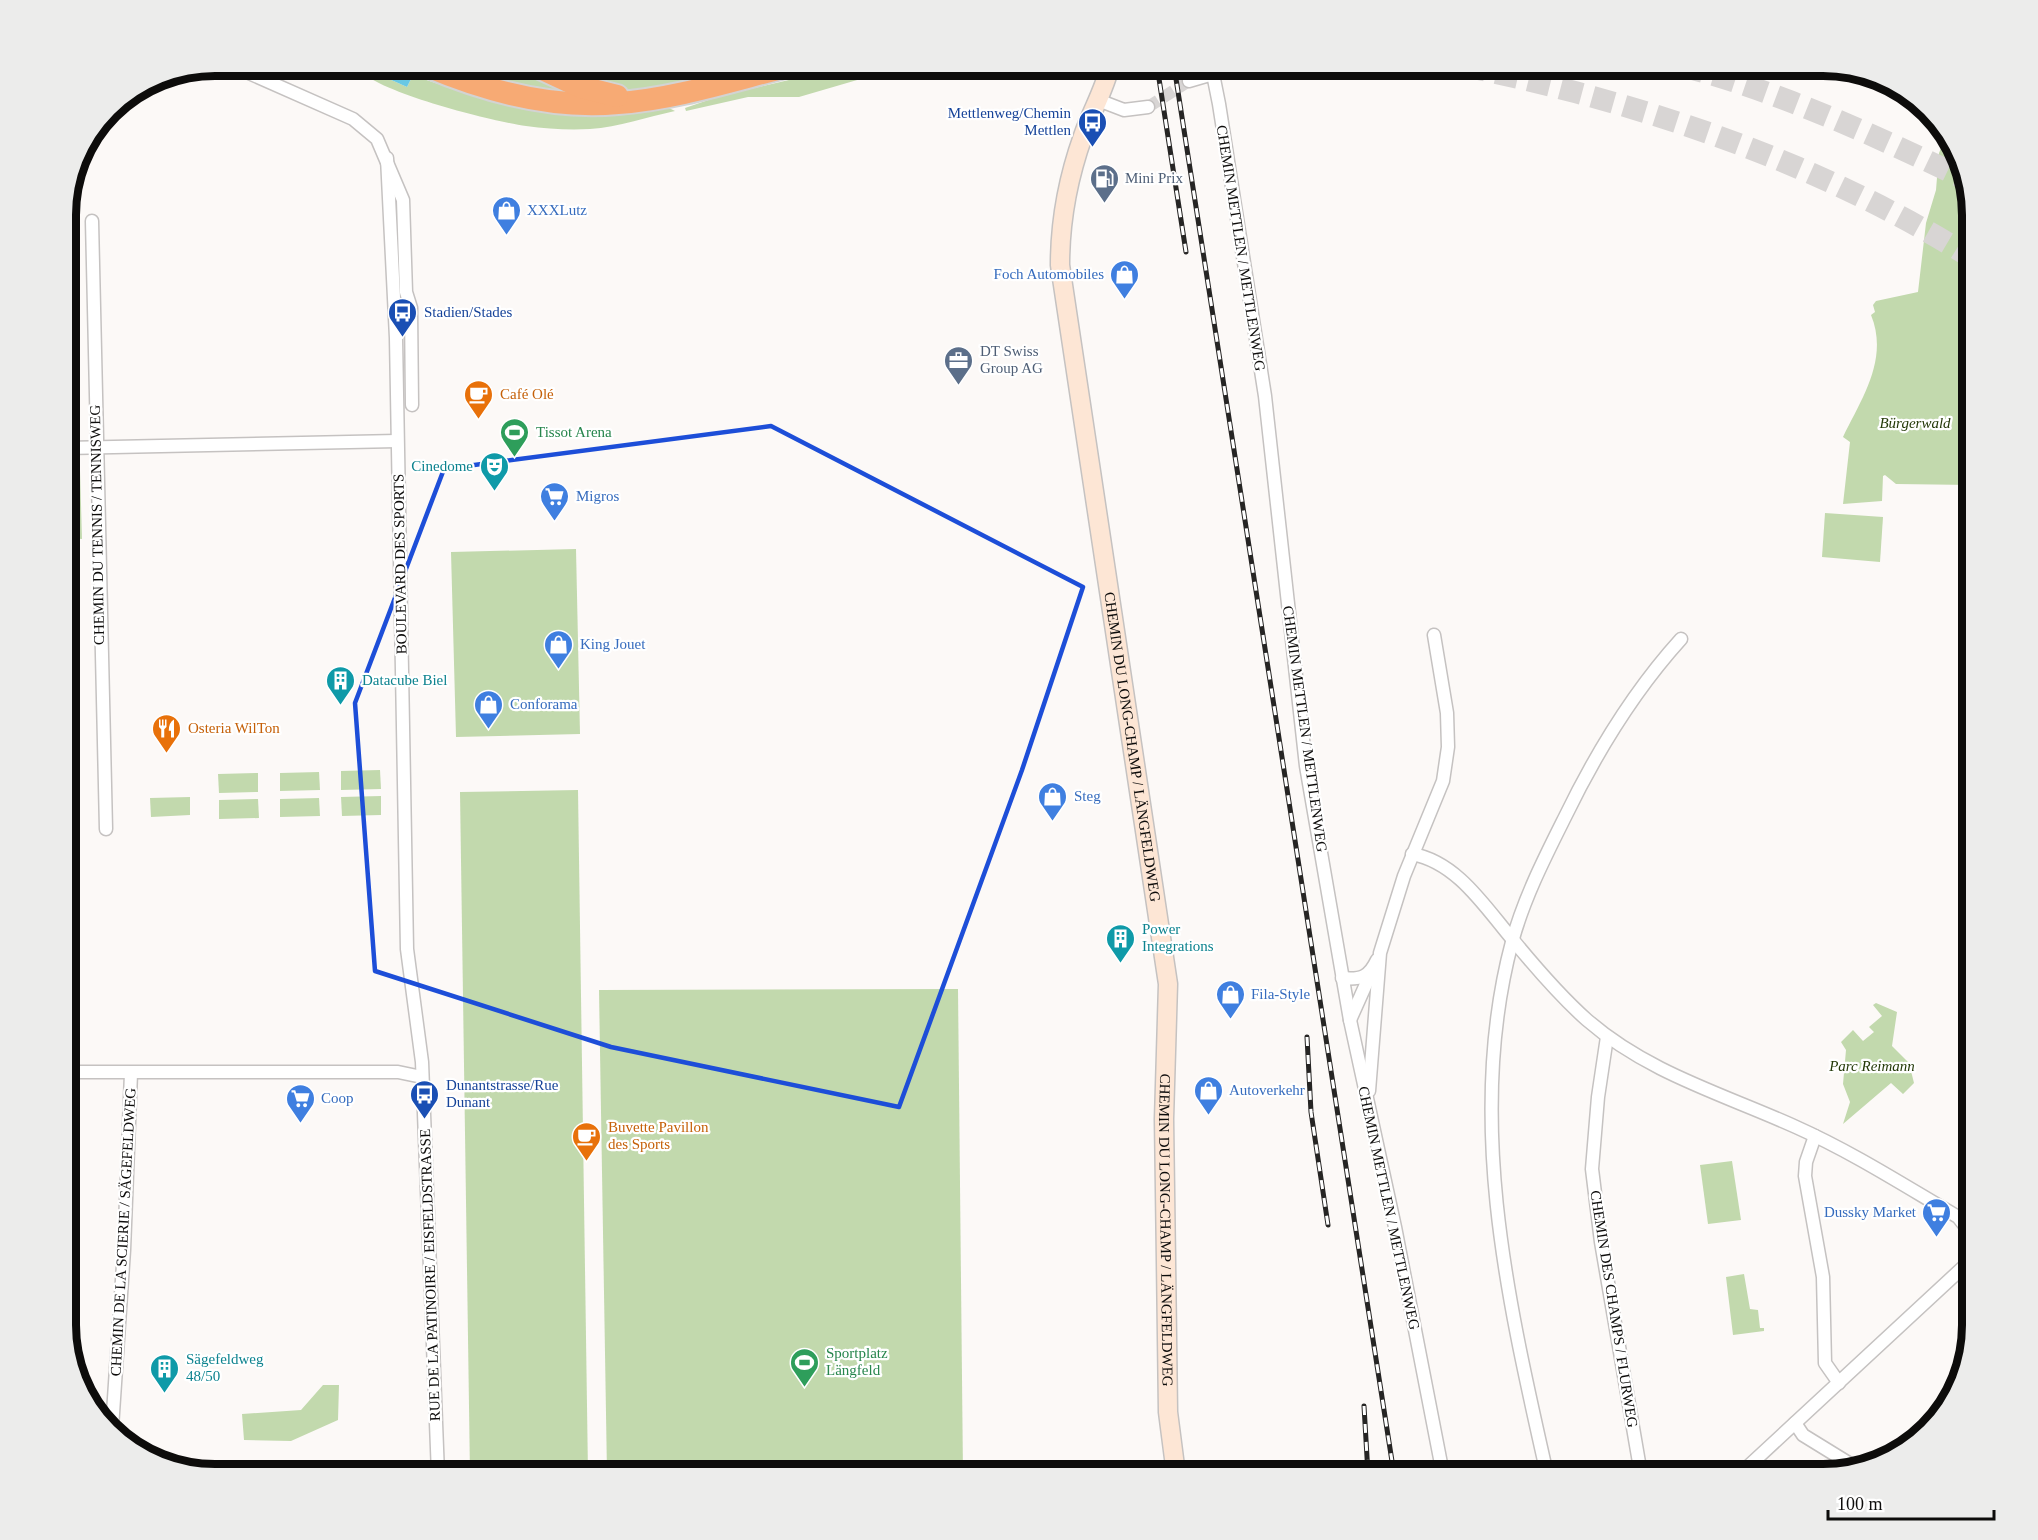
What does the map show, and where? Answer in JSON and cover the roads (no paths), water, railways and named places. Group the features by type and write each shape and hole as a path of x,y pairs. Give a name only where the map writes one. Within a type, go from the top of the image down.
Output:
{"highway":[{"path":"457,77 489,89 558,103 621,103 672,94 743,77"},
{"path":"560,77 581,87 607,94 636,97 672,94"}],"main road":[{"name":"CHEMIN DU LONG-CHAMP / LÄNGFELDWEG","path":"1106,77 1083,134 1068,185 1063,213 1060,265 1168,984 1164,1119 1168,1412 1175,1464"}],"street":[{"path":"258,77 353,119 376,138 387,158 403,200 406,291 411,308 412,405"},
{"name":"CHEMIN METTLEN / METTLENWEG","path":"1189,81 1203,77"},
{"name":"CHEMIN METTLEN / METTLENWEG","path":"1214,77 1265,396 1306,765 1350,1020 1395,1227 1441,1464"},
{"path":"1098,100 1124,110 1148,107"},
{"name":"BOULEVARD DES SPORTS","path":"387,158 396,339 407,949 419,1027 423,1077"},
{"name":"CHEMIN DU TENNIS / TENNISWEG","path":"92,221 95,448 106,829"},
{"path":"77,448 397,441"},
{"path":"1350,1020 1380,953 1412,854 1443,781 1448,747 1447,713 1434,635"},
{"path":"1544,1464 1511,1315 1500,1236 1492,1134 1491,1079 1496,1033 1513,940 1538,870 1581,785 1617,721 1658,664 1680,639"},
{"path":"1412,854 1429,857 1464,882 1570,1005 1607,1037 1676,1078 1815,1136 1958,1217 1962,1222"},
{"path":"1368,1107 1380,953"},
{"path":"1342,978 1360,980 1371,973"},
{"name":"CHEMIN DES CHAMPS / FLURWEG","path":"1607,1037 1598,1097 1592,1169 1601,1242 1639,1464"},
{"path":"77,1072 398,1072 423,1077"},
{"name":"CHEMIN DE LA SCIERIE / SÄGEFELDWEG","path":"113,1418 123,1262 131,1073"},
{"name":"RUE DE LA PATINOIRE / EISFELDSTRASSE","path":"423,1077 438,1464"},
{"path":"1815,1136 1806,1162 1805,1176 1823,1277 1825,1363 1839,1383"},
{"path":"1751,1464 1962,1268"},
{"path":"1795,1423 1803,1435 1846,1461"}],"water":[{"path":"385,77 412,77 407,87"}],"tunnel":[{"path":"1513,77 1662,117 1790,164 1913,223 1962,252"},
{"path":"1721,77 1825,115 1955,174"},
{"path":"1148,107 1189,81"}],"railway":[{"path":"1159,77 1186,252"},
{"path":"1176,77 1392,1464"},
{"path":"1307,1037 1311,1112 1328,1225"},
{"path":"1364,1406 1367,1464"}],"place":[{"name":"Mettlenweg/Chemin Mettlen","path":"1092,148"},
{"name":"Mini Prix","path":"1104,204"},
{"name":"XXXLutz","path":"506,236"},
{"name":"Foch Automobiles","path":"1125,300"},
{"name":"Stadien/Stades","path":"403,338"},
{"name":"DT Swiss Group AG","path":"959,386"},
{"name":"Café Olé","path":"479,420"},
{"name":"Tissot Arena","path":"515,458"},
{"name":"Cinedome","path":"494,492"},
{"name":"Migros","path":"555,522"},
{"name":"King Jouet","path":"559,670"},
{"name":"Datacube Biel","path":"341,706"},
{"name":"Conforama","path":"489,730"},
{"name":"Osteria WilTon","path":"167,754"},
{"name":"Steg","path":"1053,822"},
{"name":"Power Integrations","path":"1121,964"},
{"name":"Fila-Style","path":"1230,1020"},
{"name":"Autoverkehr","path":"1208,1116"},
{"name":"Dunantstrasse/Rue Dunant","path":"425,1120"},
{"name":"Coop","path":"300,1124"},
{"name":"Buvette Pavillon des Sports","path":"587,1162"},
{"name":"Dussky Market","path":"1937,1238"},
{"name":"Sportplatz Längfeld","path":"805,1388"},
{"name":"Sägefeldweg 48/50","path":"165,1394"}],"park label":[{"name":"Bürgerwald","path":"1915,423"},
{"name":"Parc Reimann","path":"1872,1066"}]}
